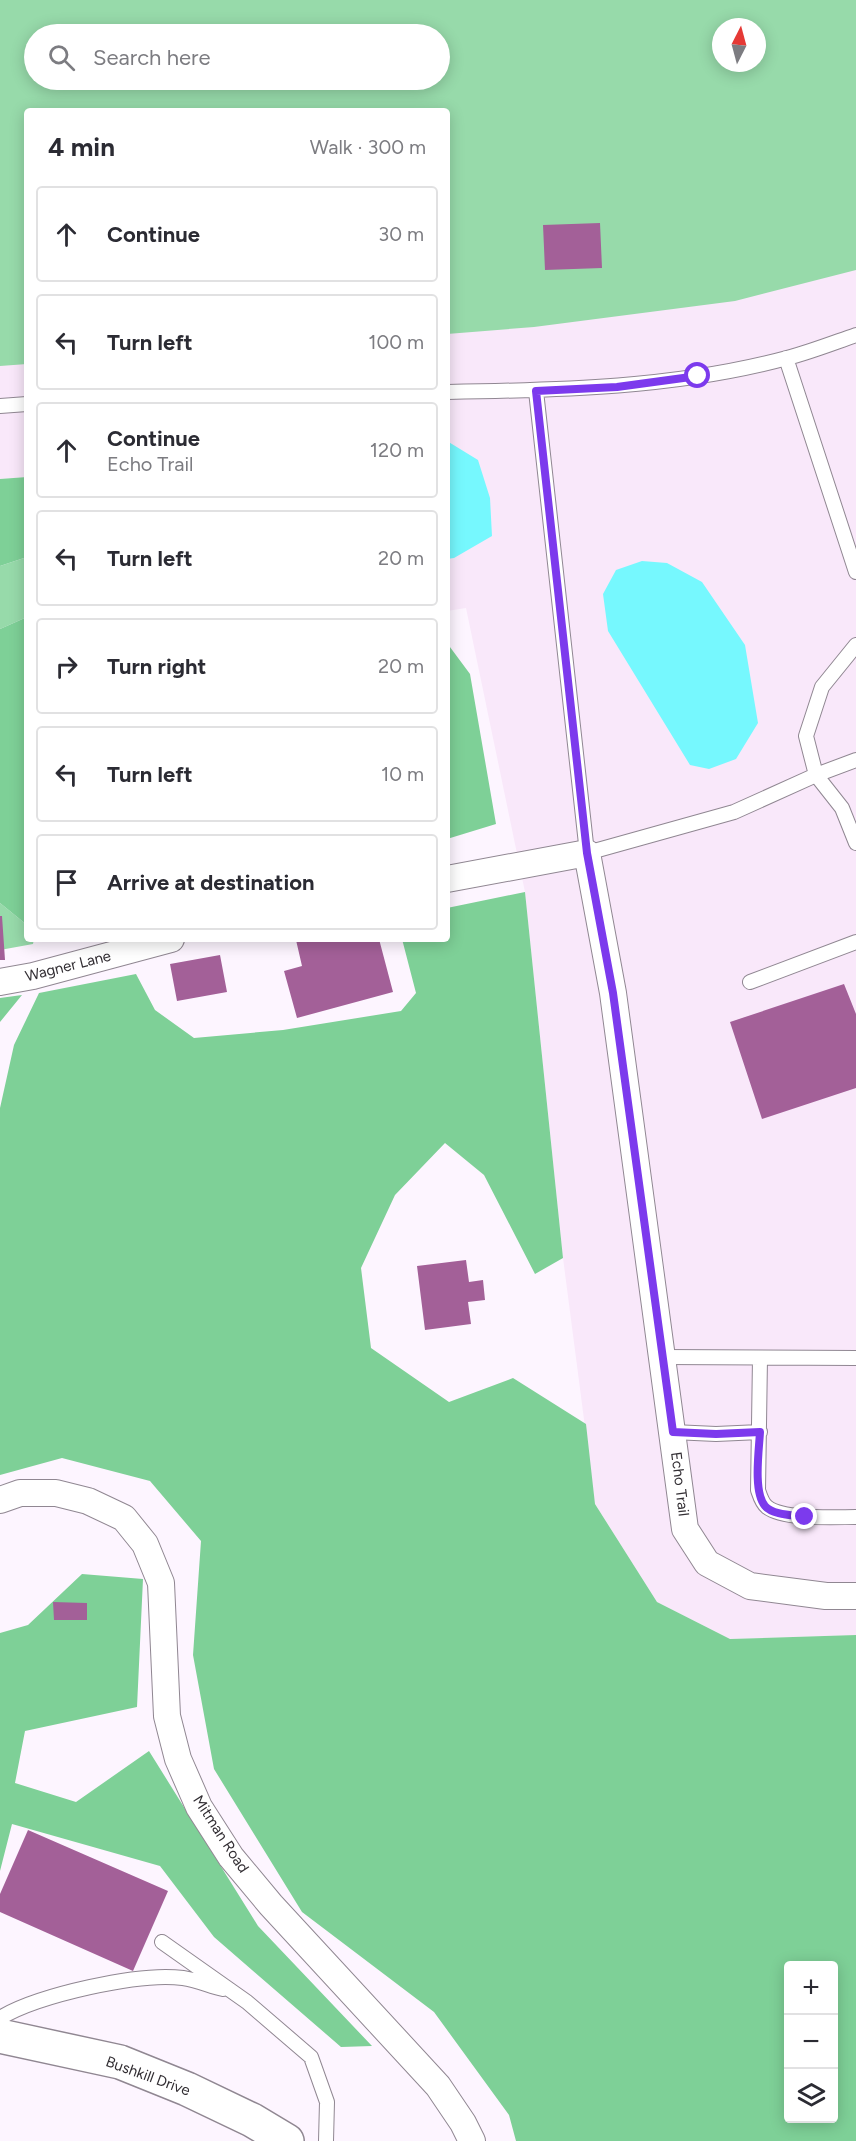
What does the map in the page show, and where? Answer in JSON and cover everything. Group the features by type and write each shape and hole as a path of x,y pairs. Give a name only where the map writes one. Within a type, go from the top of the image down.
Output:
{"main road":[{"name":"Bushkill Drive","path":"0,2036 120,2062 187,2089 252,2120 287,2141"}],"street":[{"path":"450,878 587,853"},
{"name":"Echo Trail","path":"587,853 613,993 686,1529 707,1563 750,1586 826,1596 856,1596"},
{"name":"Wagner Lane","path":"0,982 40,974 160,942"},
{"name":"Mitman Road","path":"0,1500 20,1493 56,1493 88,1501 124,1518 146,1544 161,1583 167,1716 178,1759 199,1807 231,1857 271,1905 438,2086 463,2122 472,2141"}],"lane":[{"path":"450,392 617,387 698,376 786,358 856,335"},
{"path":"786,358 853,549 856,572"},
{"path":"536,391 587,853 734,812 816,775 856,760"},
{"path":"0,406 24,404"},
{"path":"854,649 822,687 806,736 816,775 842,808 856,843"},
{"path":"750,982 856,942"},
{"path":"663,1357 856,1358"},
{"path":"760,1358 758,1490 765,1506 776,1512 805,1517 856,1518"},
{"path":"673,1432 716,1434 760,1432"},
{"path":"162,1942 234,1993 311,2057 327,2102 326,2141"},
{"path":"0,2018 31,2002 81,1989 147,1977 184,1978 234,1993"}],"shaded area":[{"path":"0,0 856,0 856,1635 730,1639 657,1602 595,1504 563,1258 525,892 466,608 450,611 450,108 24,108 24,477 0,479"}],"green space":[{"path":"0,0 856,0 856,270 735,301 534,327 450,334 450,108 24,108 24,364 0,366"},
{"path":"24,477 24,558 0,566 0,479"},
{"path":"24,558 24,618 0,629 0,566"},
{"path":"24,618 24,923 0,903 0,629"},
{"path":"450,647 470,674 496,824 450,838"},
{"path":"525,892 563,1258 535,1274 484,1175 445,1143 395,1195 361,1268 371,1348 449,1402 513,1378 586,1424 595,1504 657,1602 730,1639 856,1635 856,2141 516,2141 509,2115 434,2012 302,1912 214,1769 193,1655 201,1541 150,1481 62,1458 0,1475 0,1108 14,1045 39,993 136,974 155,1010 194,1038 283,1030 401,1011 416,993 403,942 450,942 450,907"},
{"path":"0,903 24,923 24,942 33,942 33,944 0,950"},
{"path":"22,995 0,1022 0,998"},
{"path":"82,1574 143,1579 137,1707 25,1731 15,1783 76,1802 149,1751 258,1926 372,2046 341,2047 214,1937 160,1866 12,1824 0,1871 0,1633 28,1625"}],"water":[{"path":"450,443 478,460 490,498 492,536 450,559"},
{"path":"642,561 667,563 702,582 745,645 758,723 736,759 709,769 690,765 608,631 603,594 616,570"}],"building":[{"path":"600,223 602,268 545,270 543,225"},
{"path":"0,916 2,916 5,960 0,960"},
{"path":"296,942 380,942 393,992 297,1018 284,971 302,966"},
{"path":"220,955 227,992 177,1001 170,964"},
{"path":"844,984 856,1014 856,1088 762,1119 730,1022"},
{"path":"466,1260 469,1282 483,1280 485,1300 468,1302 471,1324 425,1330 417,1266"},
{"path":"53,1602 87,1603 87,1620 54,1620"},
{"path":"28,1830 168,1891 133,1971 0,1912 0,1894"}],"route":[{"path":"698,376 617,387 536,391 587,853 613,993 673,1432 716,1434 760,1432 758,1490 765,1506 776,1512 805,1517"}]}
